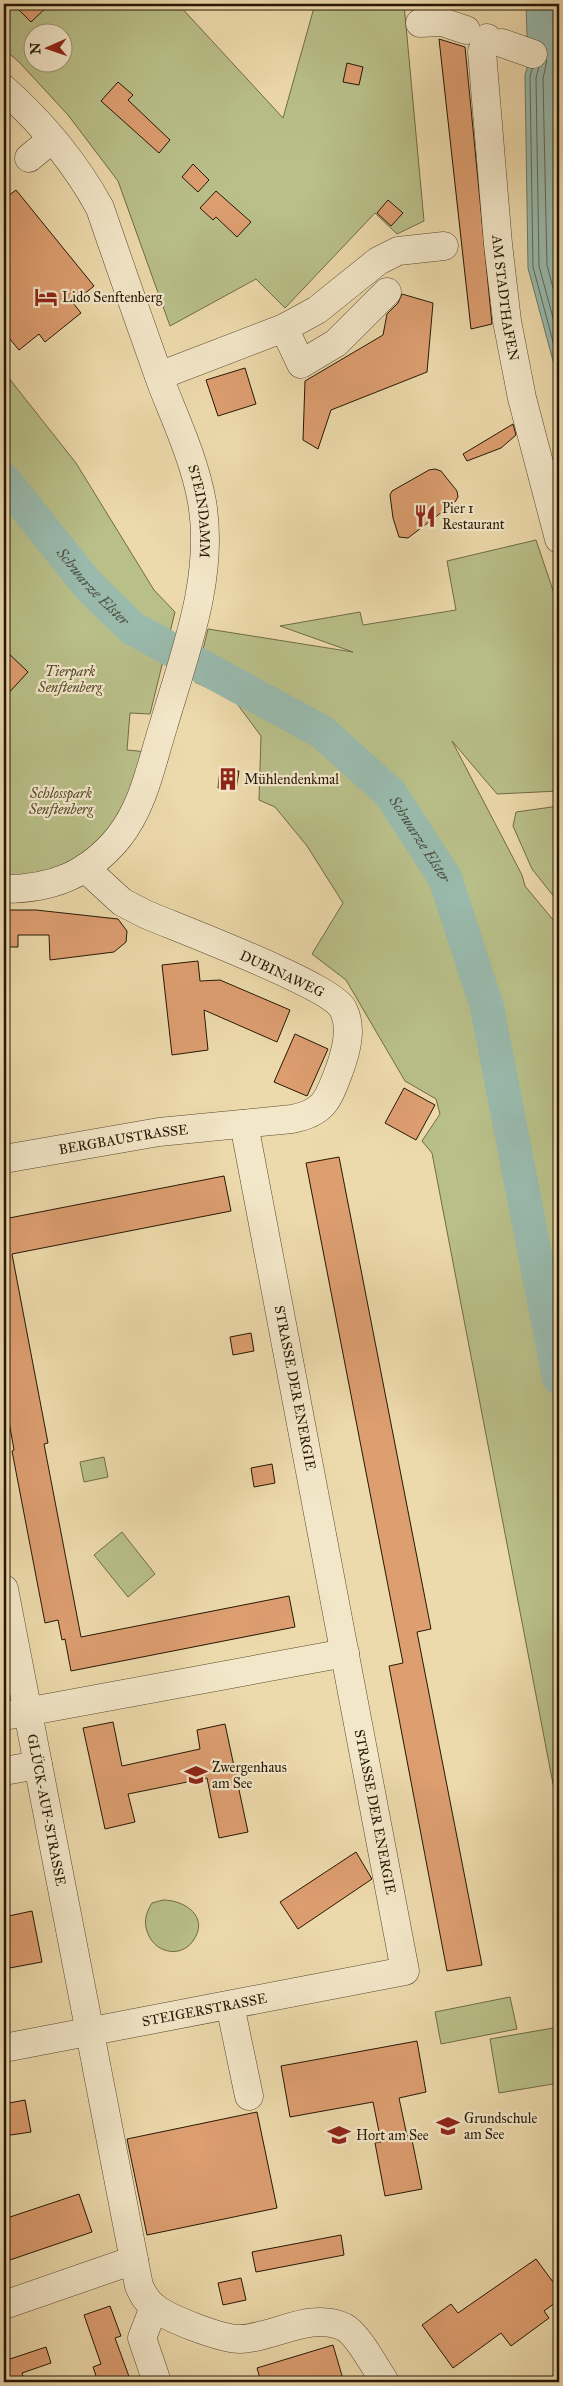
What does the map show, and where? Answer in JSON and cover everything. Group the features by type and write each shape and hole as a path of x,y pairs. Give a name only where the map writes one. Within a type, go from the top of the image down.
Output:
{"street":[{"path":"420,23 442,22 484,41 533,54"},
{"name":"AM STADTHAFEN","path":"484,41 498,244 507,321 522,398 559,539"},
{"name":"STEINDAMM","path":"4,89 52,139 86,183 100,208 189,455 202,501 205,554 194,621 138,807 118,838 85,868 52,885 4,889"},
{"path":"29,158 52,139"},
{"path":"159,376 284,328 317,310 378,261 398,251 444,246"},
{"path":"284,328 301,364 336,343 387,292"},
{"name":"DUBINAWEG","path":"85,868 122,902 145,914 296,978 327,994 343,1008 348,1034 345,1052 323,1106 313,1114 303,1117 244,1124"},
{"name":"BERGBAUSTRASSE","path":"4,1159 159,1132 244,1124"},
{"name":"STRASSE DER ENERGIE","path":"244,1124 405,1971"},
{"name":"GLÜCK-AUF-STRASSE","path":"4,1589 16,1714 38,1765 139,2286 145,2298 154,2307"},
{"path":"16,1714 345,1653"},
{"path":"4,1772 38,1765"},
{"name":"STEIGERSTRASSE","path":"4,2048 405,1971"},
{"path":"230,2005 249,2096"},
{"path":"4,2305 134,2260"},
{"path":"157,2382 142,2338 154,2307 203,2330 239,2339 306,2324 330,2322 347,2328 385,2382"}],"green space":[{"path":"4,4 178,4 283,118 315,4 404,4 424,221 397,234 375,213 285,308 256,279 170,326 118,181 68,115 28,72 72,72 72,22 22,22 22,65 4,49"},
{"path":"4,372 76,463 154,590 175,612 150,714 130,713 127,750 148,752 117,826 79,862 53,875 4,880"},
{"path":"536,540 559,608 559,791 497,794 452,741 522,875 525,886 559,927 559,1815 432,1153 422,1141 440,1114 436,1099 405,1081 346,980 312,954 343,903 307,846 275,807 259,800 261,736 235,701 195,682 208,629 353,652 280,626 360,612 363,625 456,610 447,561"},
{"path":"559,806 559,903 532,869 513,826 516,812"},
{"path":"104,1457 108,1477 84,1482 80,1462"},
{"path":"122,1532 155,1574 128,1597 94,1555"},
{"path":"163,1900 179,1903 187,1907 197,1917 199,1924 193,1941 182,1950 163,1950 153,1942 147,1932 146,1915 152,1903"},
{"path":"510,1997 517,2029 441,2044 435,2012"},
{"path":"559,2027 559,2083 499,2093 490,2039"}],"water":[{"path":"526,4 559,4 559,383 528,268 525,75 528,65"}],"building":[{"path":"13,4 50,4 31,22"},
{"path":"439,39 465,47 492,324 471,329"},
{"path":"347,63 363,67 359,85 343,82"},
{"path":"118,82 133,95 128,100 170,140 159,153 101,101"},
{"path":"193,164 209,180 198,192 182,177"},
{"path":"16,190 94,286 73,303 81,313 45,342 39,334 19,350 4,332 4,199"},
{"path":"216,191 251,222 237,237 216,217 213,220 200,208"},
{"path":"388,200 403,213 391,226 377,213"},
{"path":"402,294 433,303 427,372 331,410 318,449 303,440 305,381 383,335 387,314 398,303"},
{"path":"245,368 256,404 218,416 206,380"},
{"path":"513,424 516,435 501,448 467,461 463,454"},
{"path":"429,470 441,471 457,491 458,497 455,502 408,538 399,537 393,518 390,495 392,491"},
{"path":"4,649 28,672 4,698"},
{"name":"Mühlendenkmal","path":"220,769 239,771 236,790 218,788"},
{"path":"4,910 36,910 118,919 127,931 126,942 114,952 50,960 49,935 18,935 18,947 4,947"},
{"path":"198,961 200,981 220,980 290,1010 277,1042 204,1010 208,1050 172,1055 162,965"},
{"path":"295,1034 328,1049 307,1096 274,1082"},
{"path":"404,1088 435,1105 416,1140 385,1123"},
{"path":"339,1157 431,1629 417,1632 482,1965 447,1971 389,1666 403,1663 306,1163"},
{"path":"224,1176 231,1211 12,1254 48,1443 44,1444 81,1637 289,1596 295,1627 71,1671 65,1639 62,1640 58,1620 45,1623 12,1451 14,1450 4,1393 4,1219"},
{"path":"251,1333 254,1351 233,1355 230,1337"},
{"path":"272,1464 275,1483 254,1487 251,1468"},
{"path":"113,1722 122,1766 200,1749 197,1730 225,1724 248,1832 219,1838 207,1778 128,1794 135,1822 105,1829 83,1728"},
{"path":"356,1852 372,1879 298,1929 280,1902"},
{"path":"32,1911 42,1962 4,1969 4,1917"},
{"path":"417,2041 426,2092 399,2098 407,2136 411,2135 422,2189 385,2196 375,2143 381,2142 373,2102 290,2117 281,2066"},
{"path":"25,2100 31,2132 4,2136 4,2104"},
{"path":"257,2112 277,2208 147,2235 127,2139"},
{"path":"79,2194 92,2232 4,2262 4,2219"},
{"path":"341,2235 344,2255 256,2272 252,2252"},
{"path":"536,2259 559,2290 559,2300 544,2311 549,2318 511,2346 501,2333 453,2368 422,2325 451,2304 458,2313"},
{"path":"241,2278 246,2300 223,2305 218,2283"},
{"path":"110,2306 121,2336 115,2338 131,2382 98,2382 93,2367 101,2364 84,2315"},
{"path":"333,2345 343,2379 332,2382 261,2382 257,2368"},
{"path":"46,2347 51,2363 22,2373 25,2382 4,2382 4,2361"}],"waterway":[{"name":"Schwarze Elster","path":"4,480 88,585 132,628 322,732 390,793 445,878 487,1007 559,1378"}],"place":[{"name":"Lido Senftenberg","path":"46,297"},
{"name":"Pier 1 Restaurant","path":"425,516"},
{"name":"Mühlendenkmal","path":"228,779"},
{"name":"Zwergenhaus am See","path":"196,1775"},
{"name":"Grundschule am See","path":"448,2126"},
{"name":"Hort am See","path":"339,2135"}],"park label":[{"name":"Tierpark Senftenberg","path":"70,680"},
{"name":"Schlosspark Senftenberg","path":"61,802"}]}
